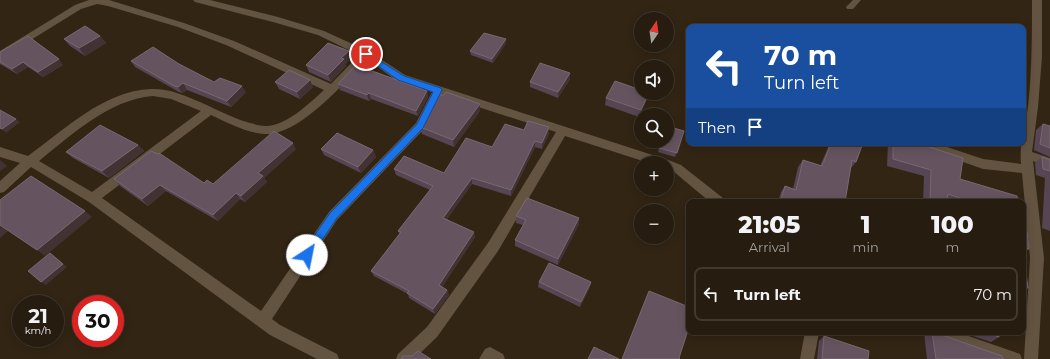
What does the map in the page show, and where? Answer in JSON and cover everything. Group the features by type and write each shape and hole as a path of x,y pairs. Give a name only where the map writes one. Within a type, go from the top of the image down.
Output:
{"street":[{"path":"198,0 275,19 321,33 366,54 401,78 641,156"},
{"path":"1031,359 1037,258 1026,154 1037,57 1037,0"},
{"path":"0,56 78,7 96,2 109,2 181,25 230,43 332,89"},
{"path":"0,188 30,161 101,108 126,96 148,92 172,95 248,126 266,130 282,127 298,118 332,89 366,54"},
{"path":"263,321 333,216 420,126 438,90"},
{"path":"93,198 210,110"},
{"path":"403,359 432,332 494,247 563,130"},
{"path":"931,146 983,164 1028,169"},
{"path":"0,152 30,161 93,198 275,330 332,359"},
{"path":"1026,154 1050,163"},
{"path":"674,167 715,199"},
{"path":"807,359 811,335"},
{"path":"946,335 1015,359"},
{"path":"486,359 490,354 498,359"}],"lane":[{"path":"850,7 857,0"}],"building":[{"path":"85,26 100,36 79,48 64,39"},
{"path":"484,33 506,39 492,59 470,51"},
{"path":"28,36 59,59 38,72 23,62 12,69 0,62 0,52"},
{"path":"328,43 349,51 341,58 344,59 328,75 306,65"},
{"path":"153,47 179,64 214,82 220,78 242,86 227,101 183,83 178,87 174,86 131,61"},
{"path":"540,63 570,73 558,92 530,82"},
{"path":"356,65 427,91 416,111 369,93 367,95 338,84"},
{"path":"289,70 310,80 297,92 275,82"},
{"path":"615,81 634,88 634,100 646,100 642,108 635,108 606,98"},
{"path":"446,92 480,104 453,140 420,127 429,114 439,94 443,96"},
{"path":"0,110 16,119 2,129 0,128"},
{"path":"528,121 549,127 542,143 535,141 511,190 472,178 443,218 474,232 439,285 447,290 433,309 407,293 409,291 371,271 401,232 398,231 433,186 394,169 404,156 444,173 466,138 492,147 505,124 524,130"},
{"path":"1043,124 1050,126 1050,148 1040,144"},
{"path":"100,125 138,145 102,171 66,152"},
{"path":"674,128 684,131 677,153 659,148 674,148"},
{"path":"274,131 293,143 258,173 263,176 241,196 236,193 213,215 160,185 142,199 114,179 151,151 158,154 159,153 204,183 207,180 213,184"},
{"path":"337,133 373,150 358,167 321,149"},
{"path":"830,146 862,146 856,162 852,160 846,199 781,199 785,186 796,190 803,160 822,166"},
{"path":"893,146 926,146 963,158 960,179 1017,196 1018,199 962,199 948,194 947,199 930,199 931,170 893,159"},
{"path":"1042,157 1050,160 1050,171 1043,169"},
{"path":"31,176 85,211 37,250 0,225 0,200"},
{"path":"527,198 579,218 558,259 515,240 526,220 516,216"},
{"path":"1026,222 1029,249 1026,248"},
{"path":"50,253 63,264 41,282 28,271"},
{"path":"549,263 591,282 581,302 539,282"},
{"path":"1026,272 1028,288 1026,288"},
{"path":"649,291 686,306 686,335 679,358 680,359 622,359"},
{"path":"932,335 942,335 1002,356 1003,359 936,359"},
{"path":"824,336 869,351 868,359 822,359"},
{"path":"594,347 619,359 588,359"},
{"path":"418,351 431,359 401,359 403,356 412,356"}],"route":[{"path":"307,255 333,216 420,126 438,90 401,78 366,54"}]}
